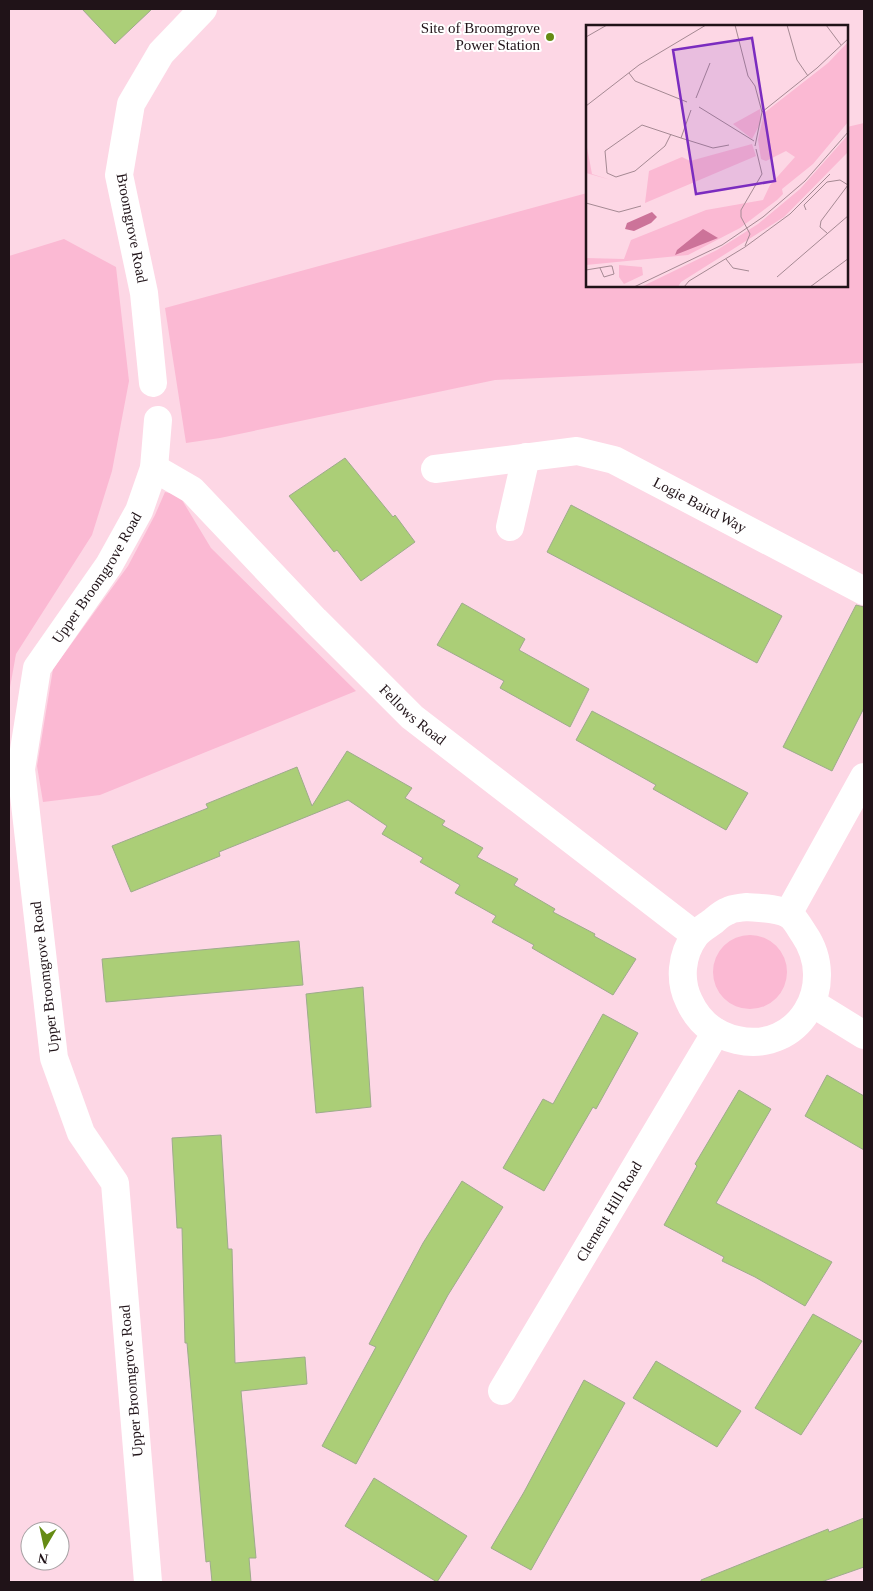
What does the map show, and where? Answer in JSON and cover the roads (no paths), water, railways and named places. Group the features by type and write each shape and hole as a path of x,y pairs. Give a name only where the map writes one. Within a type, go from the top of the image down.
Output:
{"street":[{"name":"Broomgrove Road","path":"153,383 144,293 119,175 131,104 161,53 203,9"},
{"name":"Upper Broomgrove Road","path":"148,1582 115,1183 81,1133 54,1058 15,772 38,668 110,564 139,511 154,468 158,420"},
{"name":"Logie Baird Way","path":"435,469 577,451 614,460 864,591"},
{"path":"510,527 526,457"},
{"name":"Fellows Road","path":"154,468 192,490 315,620 412,717 695,935"},
{"path":"788,914 864,777"},
{"path":"746,907 766,908 788,914 812,945 818,964 818,984 812,1003 801,1020 785,1033 766,1040 746,1042 726,1038 709,1028 694,1013 686,994 682,973 686,953 695,935 727,911 746,907"},
{"path":"812,1003 864,1035"},
{"name":"Clement Hill Road","path":"502,1391 716,1032"}],"place":[{"name":"Site of Broomgrove Power Station","path":"550,37"}]}
